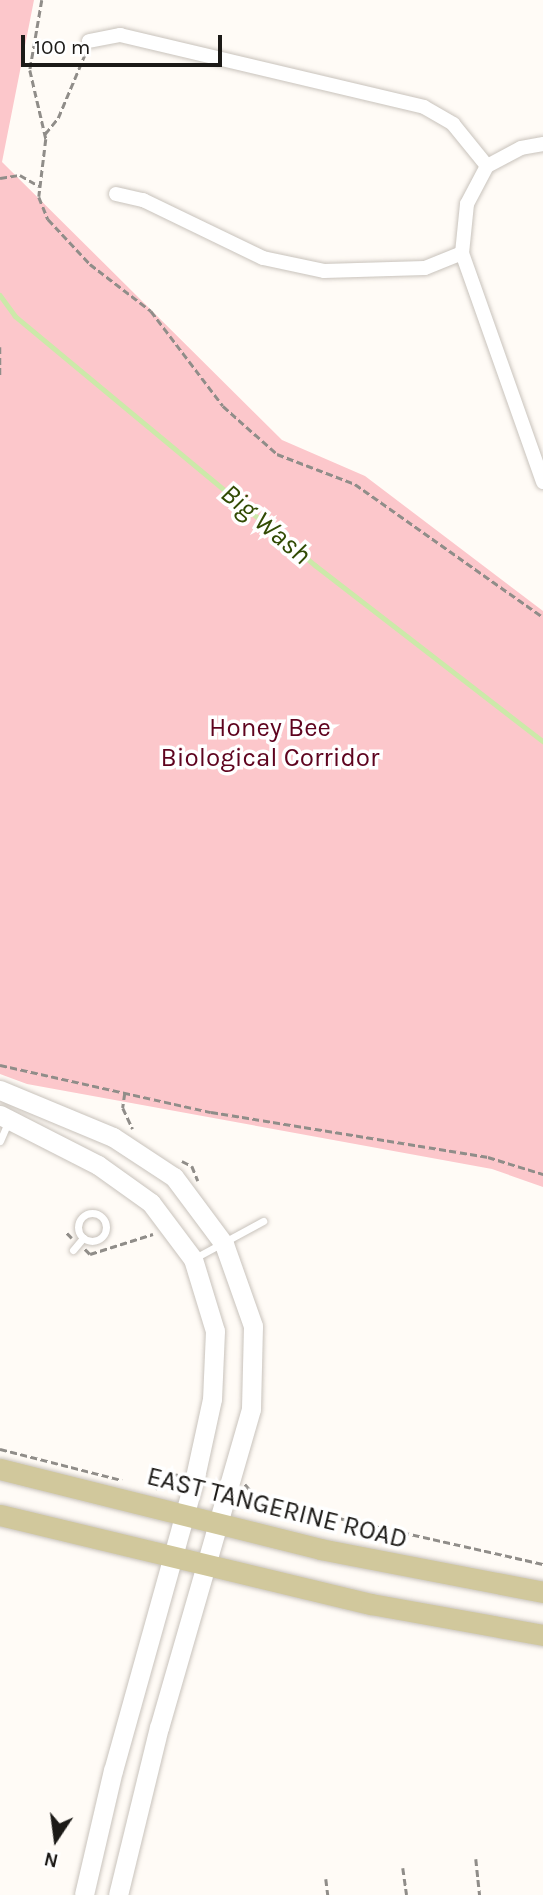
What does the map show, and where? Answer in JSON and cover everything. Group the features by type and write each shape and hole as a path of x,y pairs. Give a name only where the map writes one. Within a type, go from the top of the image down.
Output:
{"main road":[{"name":"EAST TANGERINE ROAD","path":"0,1469 429,1574 543,1592"},
{"path":"0,1515 424,1615 543,1635"}],"street":[{"path":"89,41 120,35 424,107 453,124 487,166"},
{"path":"543,144 521,148 487,166 467,204 462,253 543,482"},
{"path":"116,194 143,200 219,242 263,258 324,271 425,268 462,253"},
{"path":"0,1090 113,1138 156,1163 189,1192 224,1244 249,1304 256,1367 251,1409 118,1895"},
{"path":"5,1117 124,1181 173,1228 193,1259 214,1325 216,1374 185,1514 113,1770 84,1895"}],"lane":[{"path":"0,1141 5,1117"},
{"path":"84,1215 102,1216 107,1227 101,1238 78,1244 78,1226 84,1215"},
{"path":"193,1259 263,1221"}],"path":[{"path":"42,0 30,70 45,134 40,186 48,219 90,264 151,311 223,406 276,454 355,484 543,617"},
{"path":"45,134 58,118 89,41"},
{"path":"0,178 20,175 40,186"},
{"path":"0,347 0,378"},
{"path":"0,1065 174,1105 488,1157 543,1174"},
{"path":"67,1233 90,1254 173,1228"},
{"path":"0,1449 126,1482"},
{"path":"148,1490 175,1474"},
{"path":"247,1485 259,1500 543,1564"},
{"path":"476,1859 480,1895"},
{"path":"403,1868 407,1895"},
{"path":"326,1879 328,1895"}],"green space":[{"name":"Honey Bee Biological Corridor","path":"0,0 34,0 2,162 282,440 365,476 543,611 543,1187 492,1169 27,1084 0,1074"}],"waterway":[{"name":"Big Wash","path":"0,295 15,316 315,565 543,741"}]}
